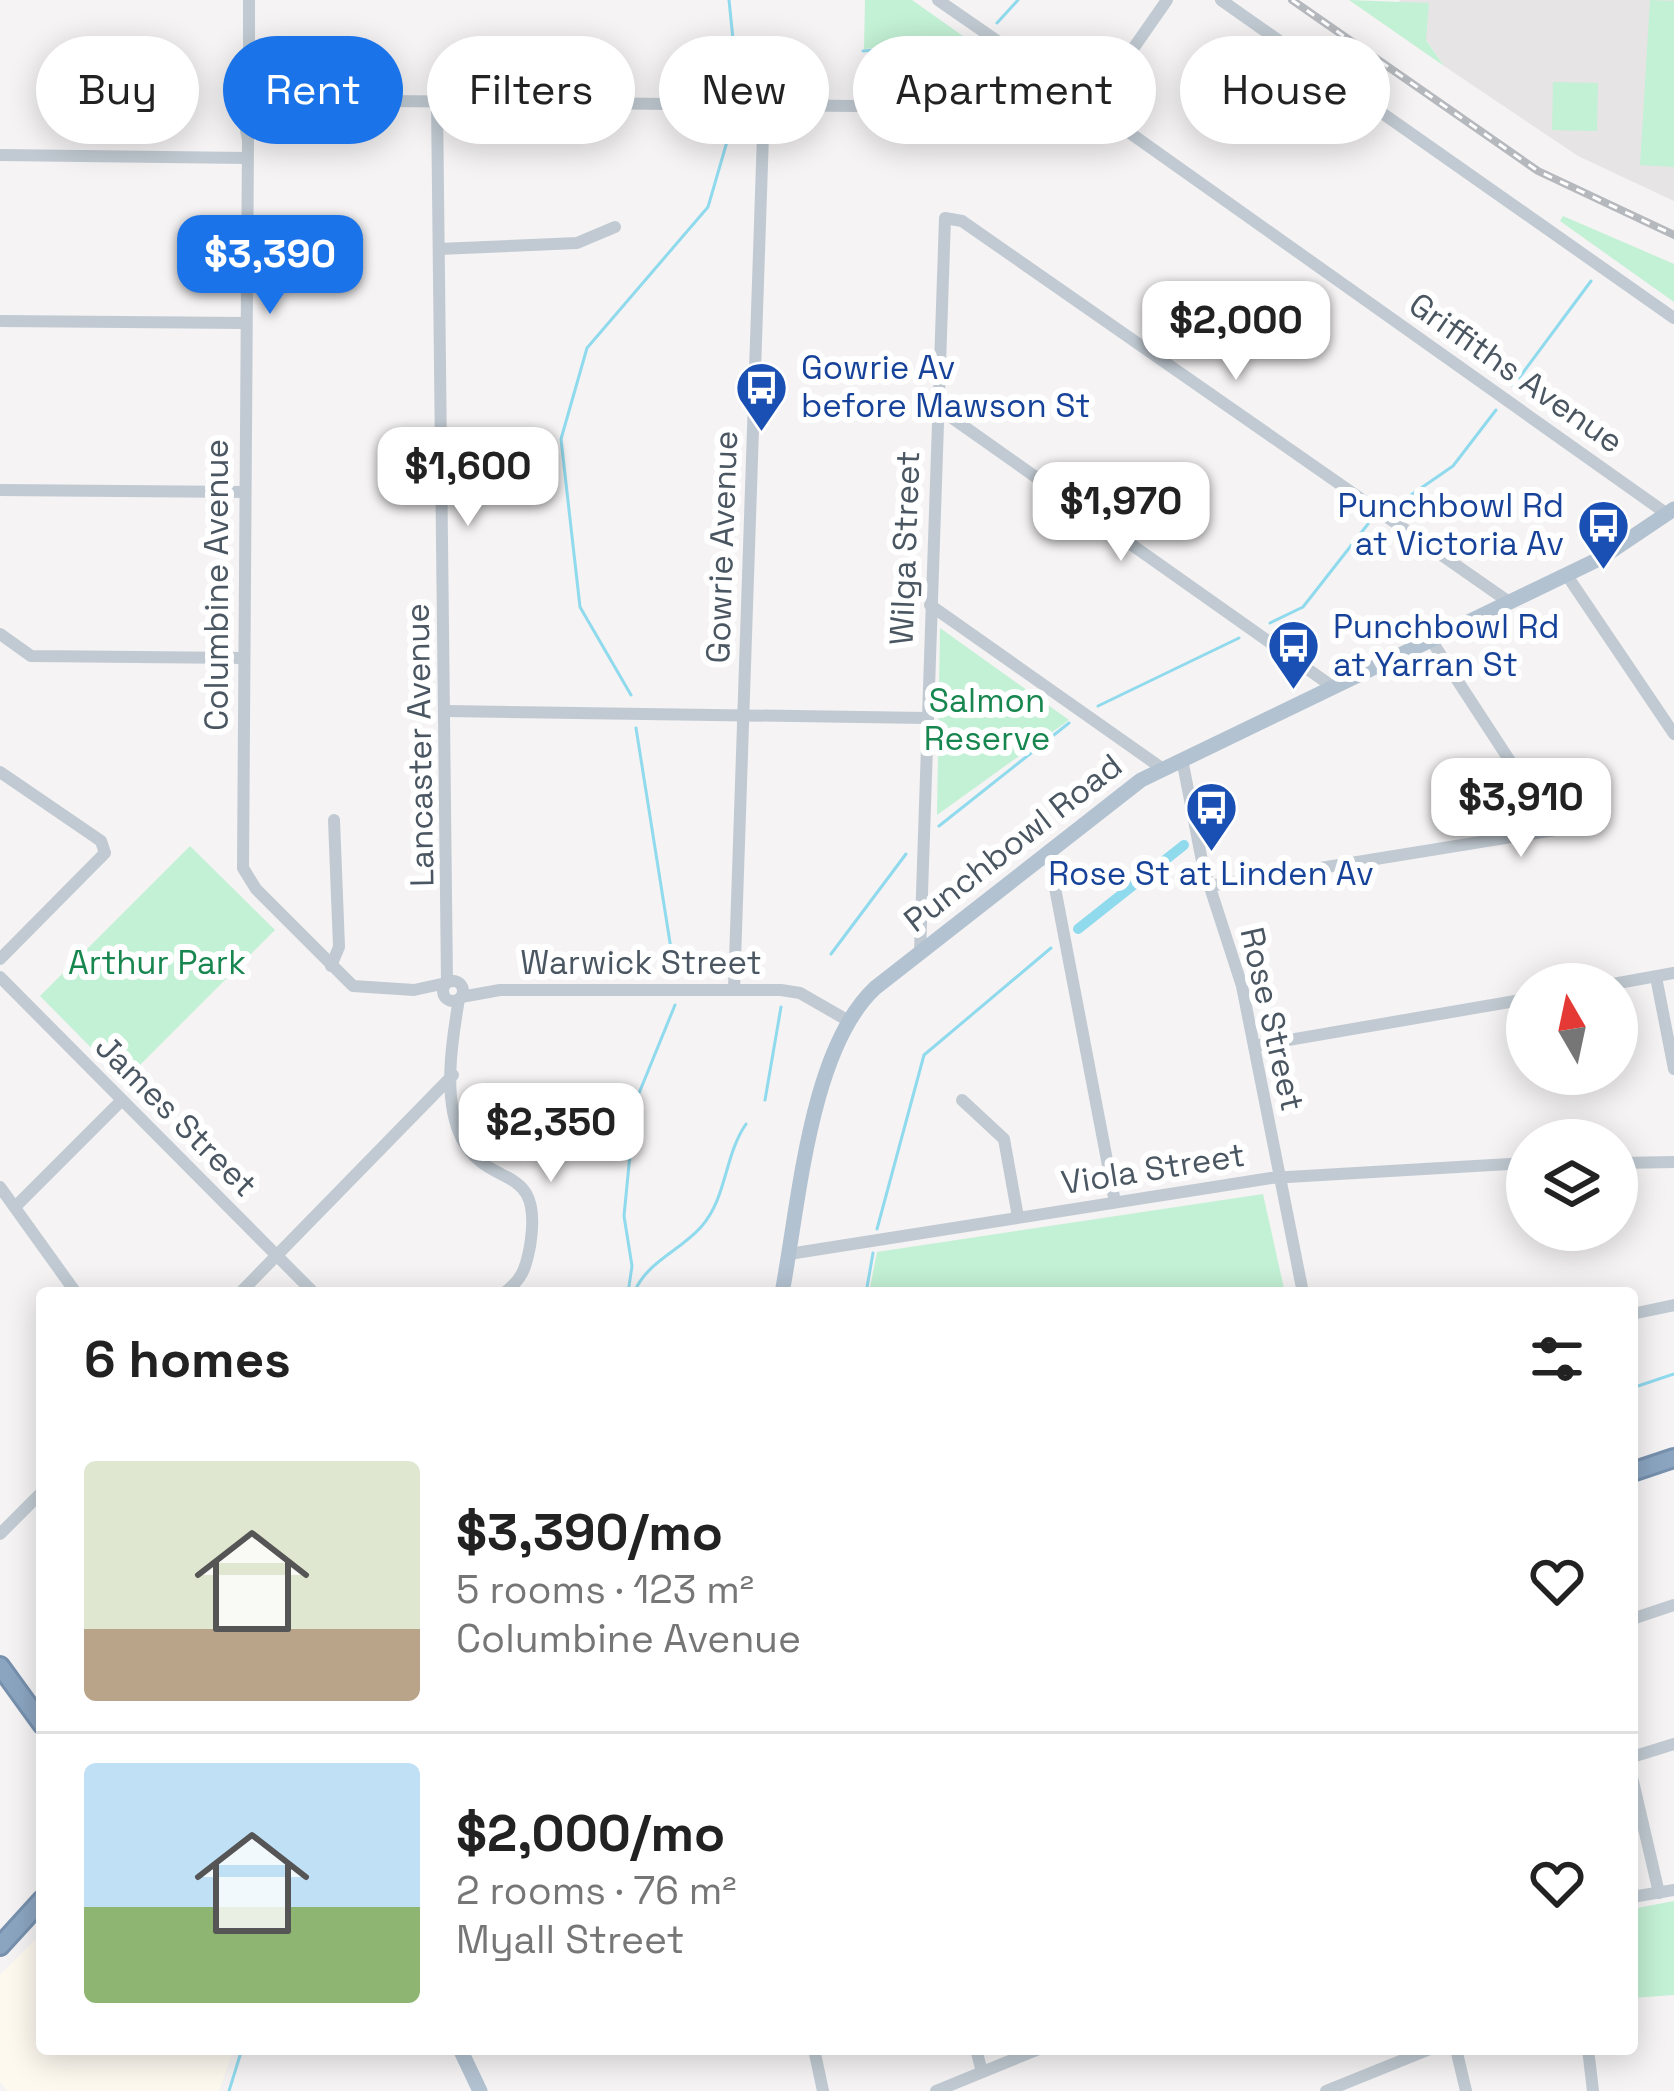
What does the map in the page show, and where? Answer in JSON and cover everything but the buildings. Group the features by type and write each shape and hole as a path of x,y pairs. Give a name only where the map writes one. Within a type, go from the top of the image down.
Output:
{"highway":[{"path":"1638,1470 1674,1458"},
{"path":"0,1666 36,1716"},
{"path":"0,1946 36,1907"},
{"path":"0,1959 36,1922"}],"main road":[{"name":"Punchbowl Road","path":"783,1287 824,1072 847,1021 920,952 1125,789 1566,574 1630,541 1671,511"},
{"path":"463,2055 479,2091"}],"street":[{"name":"Columbine Avenue","path":"248,36 249,0"},
{"name":"Griffiths Avenue","path":"938,0 989,36"},
{"path":"1141,36 1167,0"},
{"path":"1221,0 1674,318"},
{"name":"Columbine Avenue","path":"248,144 243,868 251,884 353,986"},
{"name":"Lancaster Avenue","path":"438,144 452,1099 465,1144 477,1157 516,1178 534,1209 525,1270 509,1287"},
{"name":"Gowrie Avenue","path":"734,990 763,144"},
{"name":"Griffiths Avenue","path":"1152,144 1671,511"},
{"path":"0,155 248,158"},
{"name":"Wilga Street","path":"920,952 945,218 962,220 1509,602"},
{"path":"439,249 587,242 615,227"},
{"path":"0,321 246,323"},
{"path":"938,408 1333,687"},
{"path":"0,490 245,492"},
{"path":"1566,574 1673,730"},
{"path":"930,604 1163,769"},
{"path":"0,634 31,656 243,658"},
{"path":"1208,886 1555,830 1431,640"},
{"path":"447,711 926,718"},
{"name":"Rose Street","path":"1182,759 1208,886 1242,986 1302,1287"},
{"path":"0,772 101,841 105,854 0,958"},
{"path":"331,966 339,947 334,820"},
{"path":"1048,850 1114,1202"},
{"path":"1638,979 1674,973"},
{"name":"James Street","path":"0,976 308,1287"},
{"path":"1656,976 1674,1069"},
{"name":"Warwick Street","path":"353,986 800,993 847,1021"},
{"path":"1254,1046 1506,1003"},
{"path":"246,1287 454,1074"},
{"path":"17,1205 122,1100"},
{"path":"962,1100 1004,1139 1018,1217"},
{"path":"1638,1163 1674,1162"},
{"name":"Viola Street","path":"790,1254 1280,1178 1506,1164"},
{"path":"0,1187 72,1287"},
{"path":"1638,1313 1674,1305"},
{"path":"0,1534 36,1498"},
{"path":"1638,1617 1674,1605"},
{"path":"1638,1755 1674,1744"},
{"path":"1638,1803 1659,1893"},
{"path":"1638,1897 1674,1890"},
{"path":"815,2055 823,2091"},
{"path":"978,2055 982,2072"},
{"path":"936,2091 1024,2055"},
{"path":"1326,2091 1415,2055"},
{"path":"1455,2055 1466,2091"},
{"path":"1589,2055 1593,2091"}],"shaded area":[{"path":"1399,0 1674,0 1674,201 1578,156 1444,66"},
{"path":"36,1939 36,2055 232,2055 219,2091 7,2091 0,2082 0,1975"}],"green space":[{"path":"865,0 912,0 963,36 864,36"},
{"path":"1349,0 1429,3 1426,40 1444,66"},
{"path":"1650,0 1674,1 1674,167 1640,165"},
{"path":"1553,82 1598,83 1597,131 1552,130"},
{"path":"1563,216 1674,264 1674,302 1560,221"},
{"name":"Salmon Reserve","path":"940,628 1069,720 937,815"},
{"name":"Arthur Park","path":"190,846 275,930 124,1081 40,996"},
{"path":"1263,1194 1284,1287 870,1287 877,1252"},
{"path":"1674,1901 1674,1995 1638,1998 1638,1908"}],"waterway":[{"path":"729,0 733,36"},
{"path":"997,23 1018,0"},
{"path":"631,695 580,607 561,439 587,348 708,207 726,144"},
{"path":"1513,386 1591,281"},
{"path":"1395,506 1453,466 1496,410"},
{"path":"1270,623 1303,607 1368,524"},
{"path":"1098,706 1239,638"},
{"path":"939,826 1069,723"},
{"path":"636,728 675,974"},
{"path":"1078,929 1184,845"},
{"path":"831,954 906,854"},
{"path":"877,1229 924,1055 1051,948"},
{"path":"629,1287 632,1266 624,1216 635,1103 675,1005"},
{"path":"765,1100 781,1007"},
{"path":"637,1287 709,1216 746,1124"},
{"path":"867,1287 873,1253"},
{"path":"1638,1386 1674,1374"},
{"path":"229,2091 240,2055"}],"railway":[{"path":"1292,0 1538,171 1674,235"}],"place":[{"name":"Gowrie Av before Mawson St","path":"762,433"},
{"name":"Punchbowl Rd at Victoria Av","path":"1603,571"},
{"name":"Punchbowl Rd at Yarran St","path":"1294,692"},
{"name":"Rose St at Linden Av","path":"1211,853"}]}
